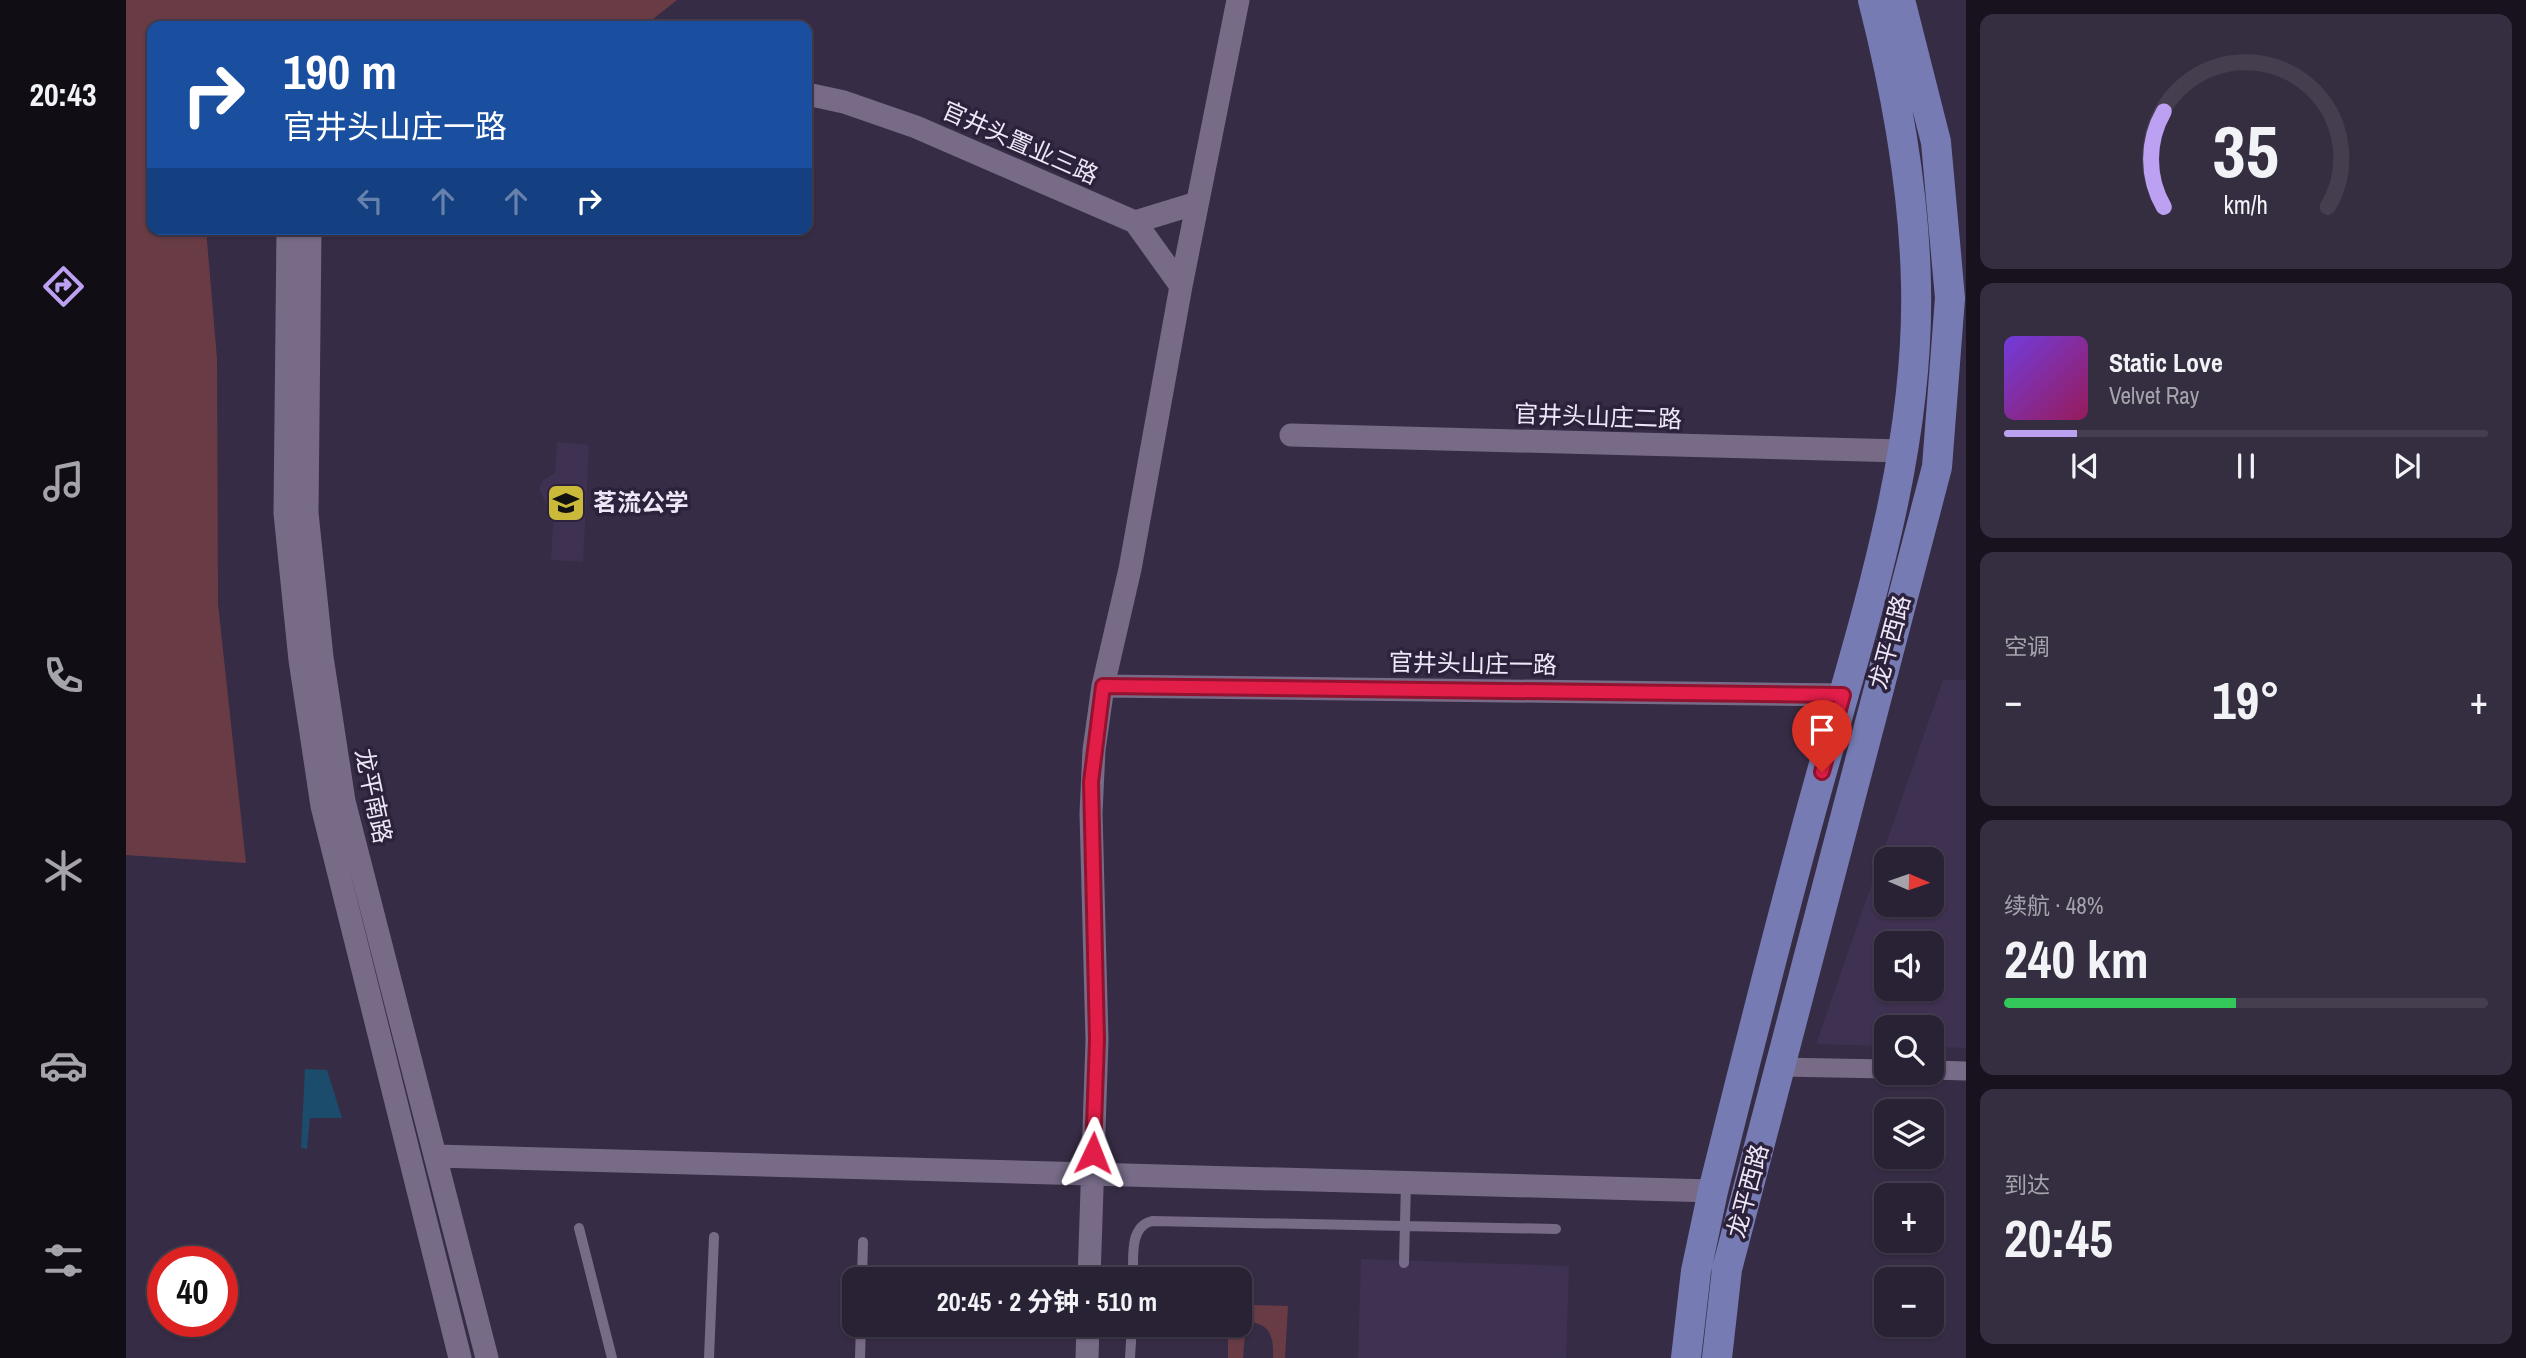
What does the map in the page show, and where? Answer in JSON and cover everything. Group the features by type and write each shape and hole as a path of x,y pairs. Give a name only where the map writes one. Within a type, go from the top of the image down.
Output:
{"main road":[{"name":"龙平西路","path":"1686,1358 1696,1271 1713,1191 1877,572 1903,451 1914,340 1916,285 1912,222 1906,147 1872,0"},
{"name":"龙平西路","path":"1717,1358 1727,1269 1937,467 1958,300 1936,142 1900,0"}],"street":[{"path":"1089,1267 1097,1040 1091,782 1103,686 1130,569 1181,286 1238,0"},
{"name":"官井头置业三路","path":"812,95 844,102 916,127 1135,222"},
{"path":"1181,286 1135,222 1197,203"},
{"name":"龙平南路","path":"288,235 285,513 300,660 320,792 460,1358"},
{"name":"龙平南路","path":"310,235 307,513 322,657 344,801 487,1358"},
{"name":"官井头山庄二路","path":"1291,435 1903,451"},
{"name":"官井头山庄一路","path":"1103,686 1843,695"},
{"path":"1780,1067 1874,1069"},
{"path":"1944,1070 1966,1071"},
{"path":"435,1156 1713,1191"},
{"path":"1087,1358 1088,1337"}],"lane":[{"path":"1404,1263 1406,1181"},
{"path":"1134,1267 1135,1240 1141,1227 1152,1221 1556,1229"},
{"path":"579,1228 612,1358"},
{"path":"709,1358 713,1237"},
{"path":"862,1267 863,1242"},
{"path":"860,1358 861,1337"},
{"path":"1130,1358 1131,1337"}],"shaded area":[{"path":"126,0 677,0 650,21 147,21 147,235 207,235 217,359 218,604 246,863 126,855"},
{"name":"茗流公学","path":"557,442 589,445 583,562 551,560 554,506 545,502 539,488 543,480 555,473"},
{"path":"1943,680 1966,680 1966,1048 1944,1047 1944,1015 1874,1015 1874,1046 1816,1044 1874,878 1874,917 1944,917 1944,847 1885,847"},
{"path":"1361,1259 1569,1266 1566,1358 1358,1358"},
{"path":"1252,1305 1288,1306 1285,1358 1273,1358 1270,1334 1257,1323 1252,1322"},
{"path":"1228,1337 1245,1337 1243,1358 1228,1358"}],"water":[{"path":"305,1069 327,1070 342,1118 310,1118 307,1149 301,1148"}],"place":[{"name":"茗流公学","path":"566,503"}],"route":[{"path":"1093,1153 1097,1040 1091,782 1103,686 1843,695 1822,772"}]}
